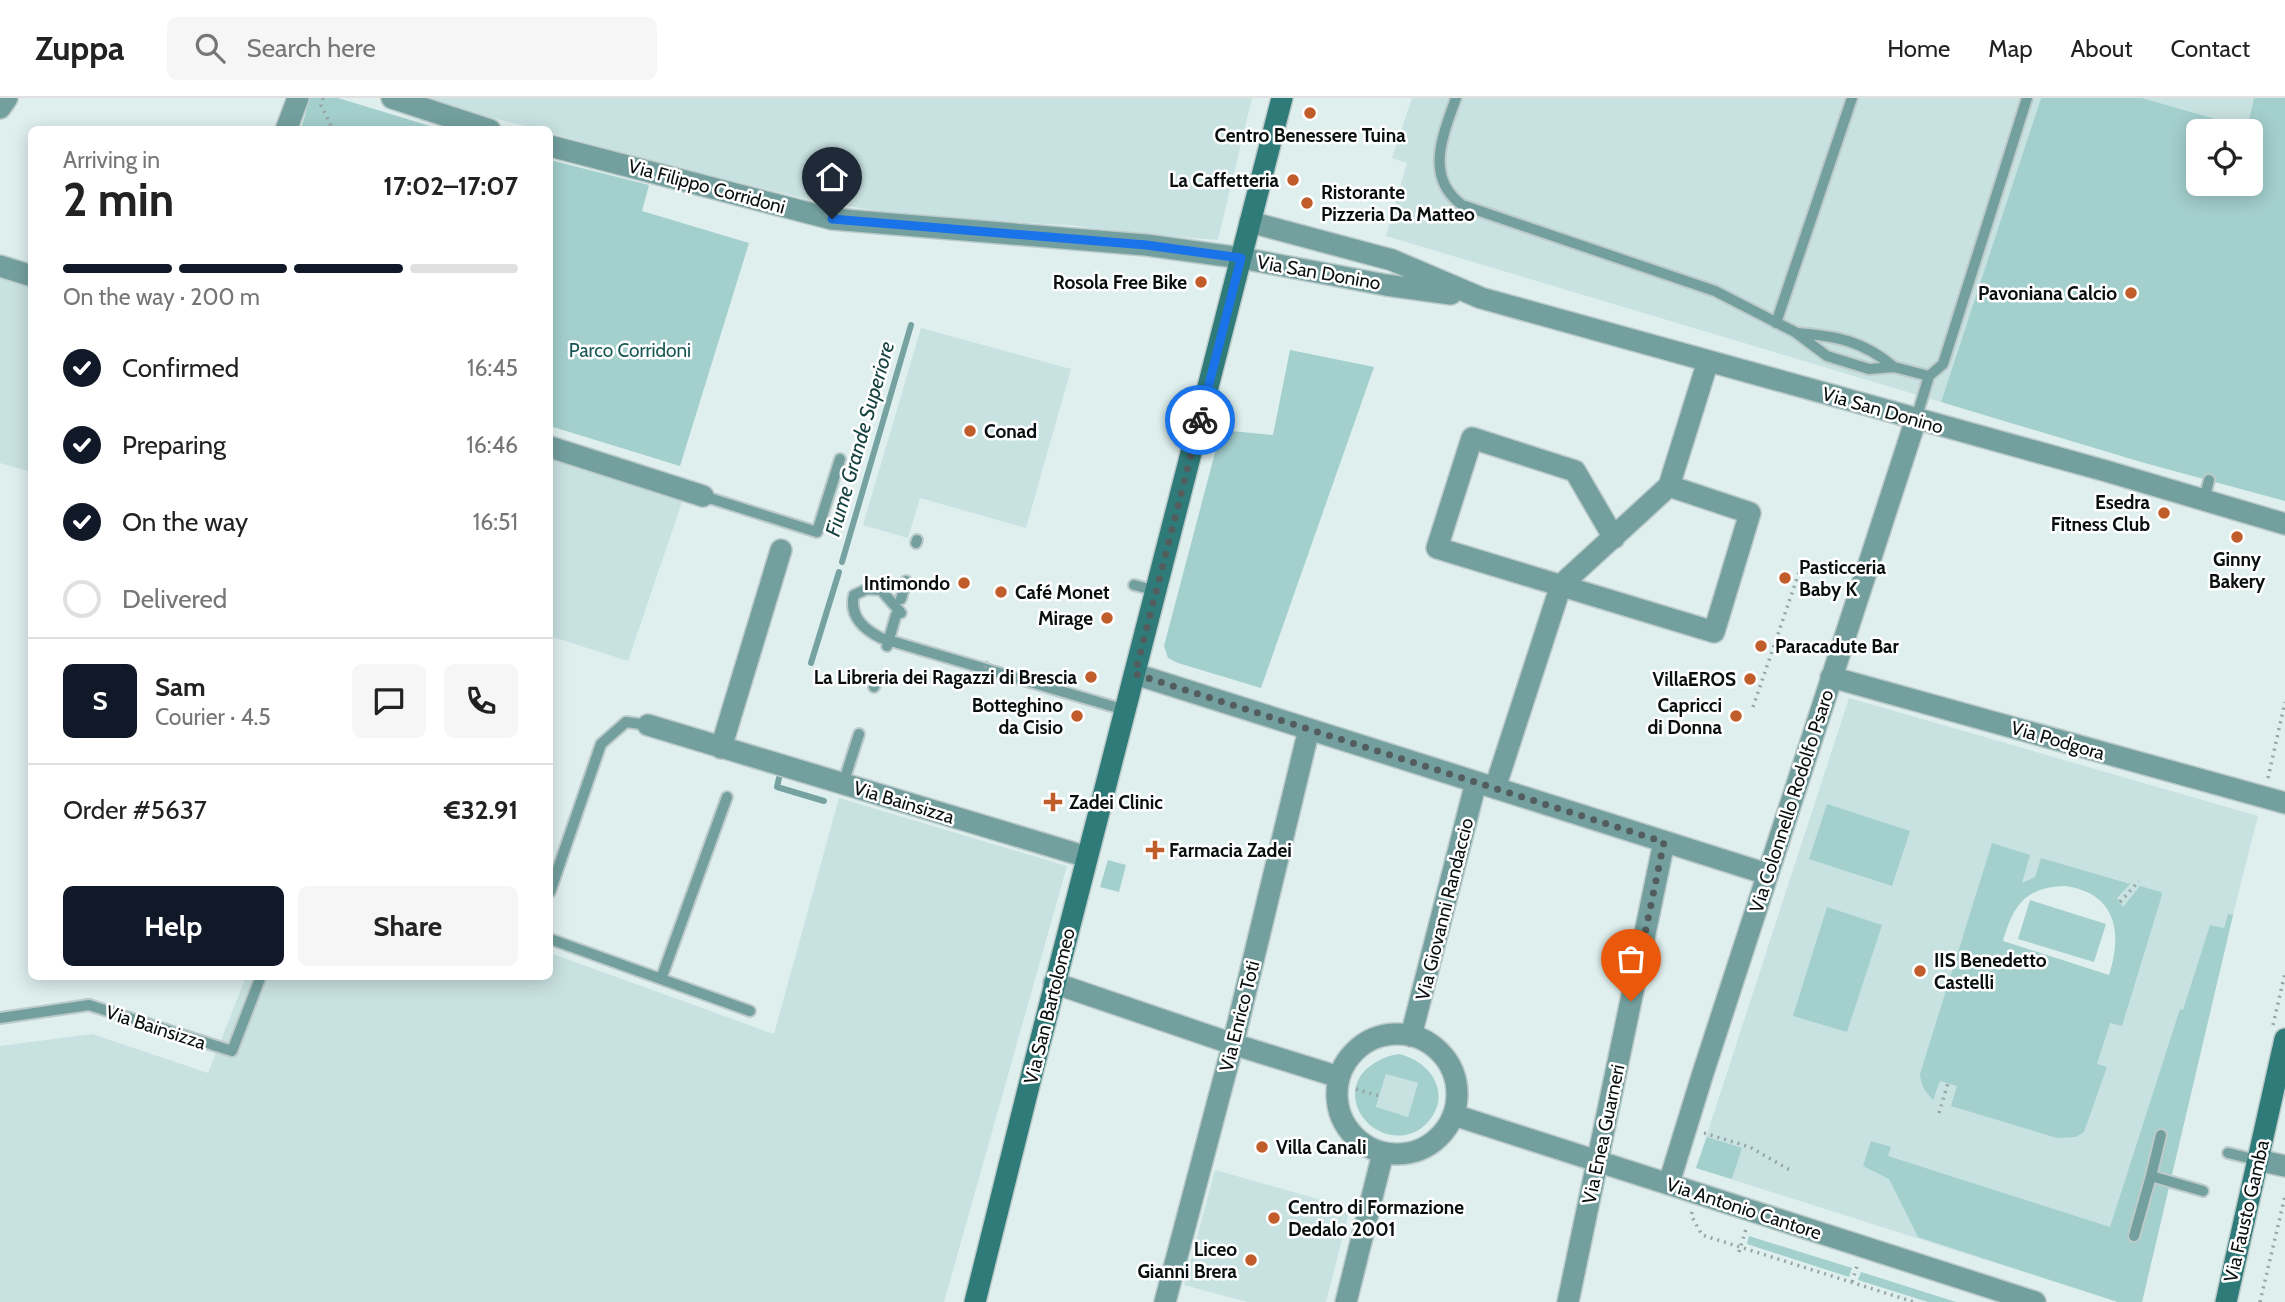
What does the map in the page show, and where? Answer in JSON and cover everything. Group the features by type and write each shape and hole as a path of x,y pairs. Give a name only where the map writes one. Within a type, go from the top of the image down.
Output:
{"street":[{"path":"0,108 7,98"},
{"path":"288,126 298,98"},
{"path":"392,98 478,126"},
{"name":"Via San Bartolomeo","path":"975,1302 1282,98"},
{"name":"Via Filippo Corridoni","path":"553,147 832,219 1146,245 1241,258"},
{"name":"Via San Donino","path":"1250,222 1392,260 1481,298 2106,471 2207,490 2285,524"},
{"name":"Via San Donino","path":"1241,258 1386,285 1481,298"},
{"path":"0,266 28,275"},
{"path":"1561,585 1668,486 1708,361"},
{"name":"Via Colonnello Rodolfo Psaro","path":"1669,1183 1916,419"},
{"path":"1614,538 1575,471 1472,438 1437,548 1714,632 1750,513 1668,486"},
{"path":"553,448 703,496"},
{"path":"721,748 781,550"},
{"name":"Via Giovanni Randaccio","path":"1411,1036 1485,785 1561,585"},
{"path":"1135,674 1767,874"},
{"name":"Via Podgora","path":"1831,677 2285,803"},
{"name":"Via Bainsizza","path":"648,725 1087,856"},
{"name":"Via Enrico Toti","path":"1165,1302 1233,1044 1309,729"},
{"name":"Via Enea Guarneri","path":"1568,1302 1664,842"},
{"path":"1054,984 1348,1083"},
{"path":"1393,1034 1411,1036 1430,1044 1445,1058 1454,1075 1457,1095 1454,1115 1447,1129 1421,1150 1405,1154 1383,1153 1365,1145 1344,1123 1338,1100 1348,1083 1347,1061 1360,1047 1376,1038 1393,1034"},
{"name":"Via Fausto Gamba","path":"2226,1302 2285,1039"},
{"name":"Via Antonio Cantore","path":"1454,1115 2035,1302"},
{"path":"1346,1302 1383,1153"},
{"path":"2258,1160 2285,1166"}],"lane":[{"path":"1456,98 1439,156 1442,181 1449,196 1462,205 1715,291 1795,332 1827,356 1868,369 1894,367 1929,376"},
{"path":"1776,323 1852,98"},
{"path":"1916,419 1929,376 1943,364 2027,98"},
{"path":"1795,332 1832,336 1874,350 1894,367"},
{"path":"703,496 817,532 840,459"},
{"path":"901,599 906,581"},
{"path":"1134,585 1157,591"},
{"path":"887,644 899,614 881,590 867,589 854,595 853,614 866,629 887,644 1125,710"},
{"name":"Via Bainsizza","path":"553,883 601,744 626,723 648,725"},
{"path":"843,784 859,734"},
{"path":"661,979 727,797"},
{"path":"553,940 750,1011"},
{"name":"Via Bainsizza","path":"0,1018 89,1005 232,1051 259,980"},
{"path":"2134,1236 2161,1135"},
{"path":"2228,1153 2258,1160"},
{"path":"2151,1176 2203,1191"}],"path":[{"path":"323,98 321,105 331,126"},
{"path":"1753,707 1805,555"},
{"path":"983,675 987,661"},
{"path":"2267,782 2285,702"},
{"path":"2120,902 2139,881"},
{"path":"1348,1083 1379,1096"},
{"path":"1939,1113 1948,1083"},
{"path":"1704,1133 1750,1147 1790,1170"},
{"path":"2260,1302 2285,1196"},
{"path":"1693,1210 1691,1215 1702,1235 1740,1250 1914,1302"},
{"path":"1740,1250 1747,1227"},
{"path":"1852,1283 1858,1264"}],"shaded area":[{"path":"430,98 1252,98 1218,240 1069,225 946,219 811,200 553,134 553,126 525,126"},
{"path":"1412,98 2041,98 1941,402 1386,236 1407,163 1392,158"},
{"path":"2142,98 2254,98 2249,119 2216,119"},
{"path":"0,274 28,283 28,471 0,463"},
{"name":"Conad","path":"921,328 1071,369 1026,528 920,498 908,538 863,525"},
{"path":"553,456 683,499 628,661 553,637"},
{"name":"IIS Benedetto Castelli","path":"1849,698 2258,816 2142,1302 2118,1302 1696,1168","holes":["2010,855 2021,884 2042,874 2116,898 2123,908 2149,897 2095,1068 1970,1066"]},
{"path":"839,798 1067,866 944,1302 0,1302 0,1046 92,1034 208,1073 245,980 553,980 553,954 774,1034"},
{"path":"1386,1074 1418,1083 1408,1117 1376,1108"},
{"path":"1215,1170 1350,1208 1326,1302 1247,1302 1184,1285"}],"green space":[{"path":"310,98 338,98 430,126 302,126"},
{"name":"Pavoniana Calcio","path":"2041,98 2142,98 2216,119 2186,119 2186,196 2263,196 2263,119 2249,119 2254,98 2285,98 2285,501 2141,462 1941,402"},
{"name":"Parco Corridoni","path":"553,161 649,185 642,211 749,243 680,466 553,427"},
{"path":"1290,350 1374,367 1261,688 1178,663 1168,658 1164,646 1221,430 1273,435"},
{"path":"1827,804 1910,831 1892,886 1809,859"},
{"path":"1992,843 2030,855 2022,883 2035,877 2041,858 2130,884 2117,898 2123,907 2140,886 2161,892 2122,1026 2110,1023 2097,1064 2107,1067 2084,1132 2076,1137 2057,1138 1951,1106 1957,1086 1940,1081 1933,1100 1921,1082 1920,1074","holes":["2065,886 2082,890 2105,906 2111,917 2115,944 2109,975 2003,941 2016,908 2030,895 2051,887"]},
{"path":"1108,860 1126,865 1119,892 1100,887"},
{"path":"2030,900 2106,924 2094,962 2018,939"},
{"path":"1827,907 1882,925 1847,1032 1793,1016"},
{"path":"2228,914 2233,915 2142,1302 2118,1302 1918,1237 1889,1179 1863,1166 1871,1141 1891,1147 1888,1156 2110,1227 2210,925 2224,928"},
{"path":"1399,1054 1420,1063 1434,1080 1438,1090 1435,1111 1428,1122 1410,1134 1390,1135 1371,1126 1358,1109 1355,1098 1359,1079 1364,1072 1371,1065","holes":["1386,1074 1418,1083 1408,1117 1376,1107"]},
{"path":"1707,1137 1742,1148 1732,1179 1696,1168"},
{"path":"1749,1236 1852,1268 1849,1277 1747,1244"},
{"path":"1861,1272 1956,1302 1928,1302 1858,1280"}],"waterway":[{"name":"Fiume Grande Superiore","path":"842,562 911,325"},
{"name":"Fiume Grande Superiore","path":"811,663 839,572"},
{"name":"Fiume Grande Superiore","path":"779,778 777,787 824,801"}],"way so far":[{"path":"1200,420 1135,674 1664,842 1631,1001"}],"place":[{"name":"Centro Benessere Tuina","path":"1310,113"},
{"name":"La Caffetteria","path":"1293,180"},
{"name":"Ristorante Pizzeria Da Matteo","path":"1307,203"},
{"name":"Rosola Free Bike","path":"1201,282"},
{"name":"Pavoniana Calcio","path":"2131,293"},
{"name":"Conad","path":"970,431"},
{"name":"Esedra Fitness Club","path":"2164,513"},
{"name":"Ginny Bakery","path":"2237,537"},
{"name":"Pasticceria Baby K","path":"1785,578"},
{"name":"Intimondo","path":"964,583"},
{"name":"Café Monet","path":"1001,592"},
{"name":"Mirage","path":"1107,618"},
{"name":"Paracadute Bar","path":"1761,646"},
{"name":"La Libreria dei Ragazzi di Brescia","path":"1091,677"},
{"name":"VillaEROS","path":"1750,679"},
{"name":"Botteghino da Cisio","path":"1077,716"},
{"name":"Capricci di Donna","path":"1736,716"},
{"name":"Zadei Clinic","path":"1053,802"},
{"name":"Farmacia Zadei","path":"1155,850"},
{"name":"IIS Benedetto Castelli","path":"1920,971"},
{"name":"Villa Canali","path":"1262,1147"},
{"name":"Centro di Formazione Dedalo 2001","path":"1274,1218"},
{"name":"Liceo Gianni Brera","path":"1251,1260"}],"route":[{"path":"832,219 1146,245 1241,258 1200,420"}]}
